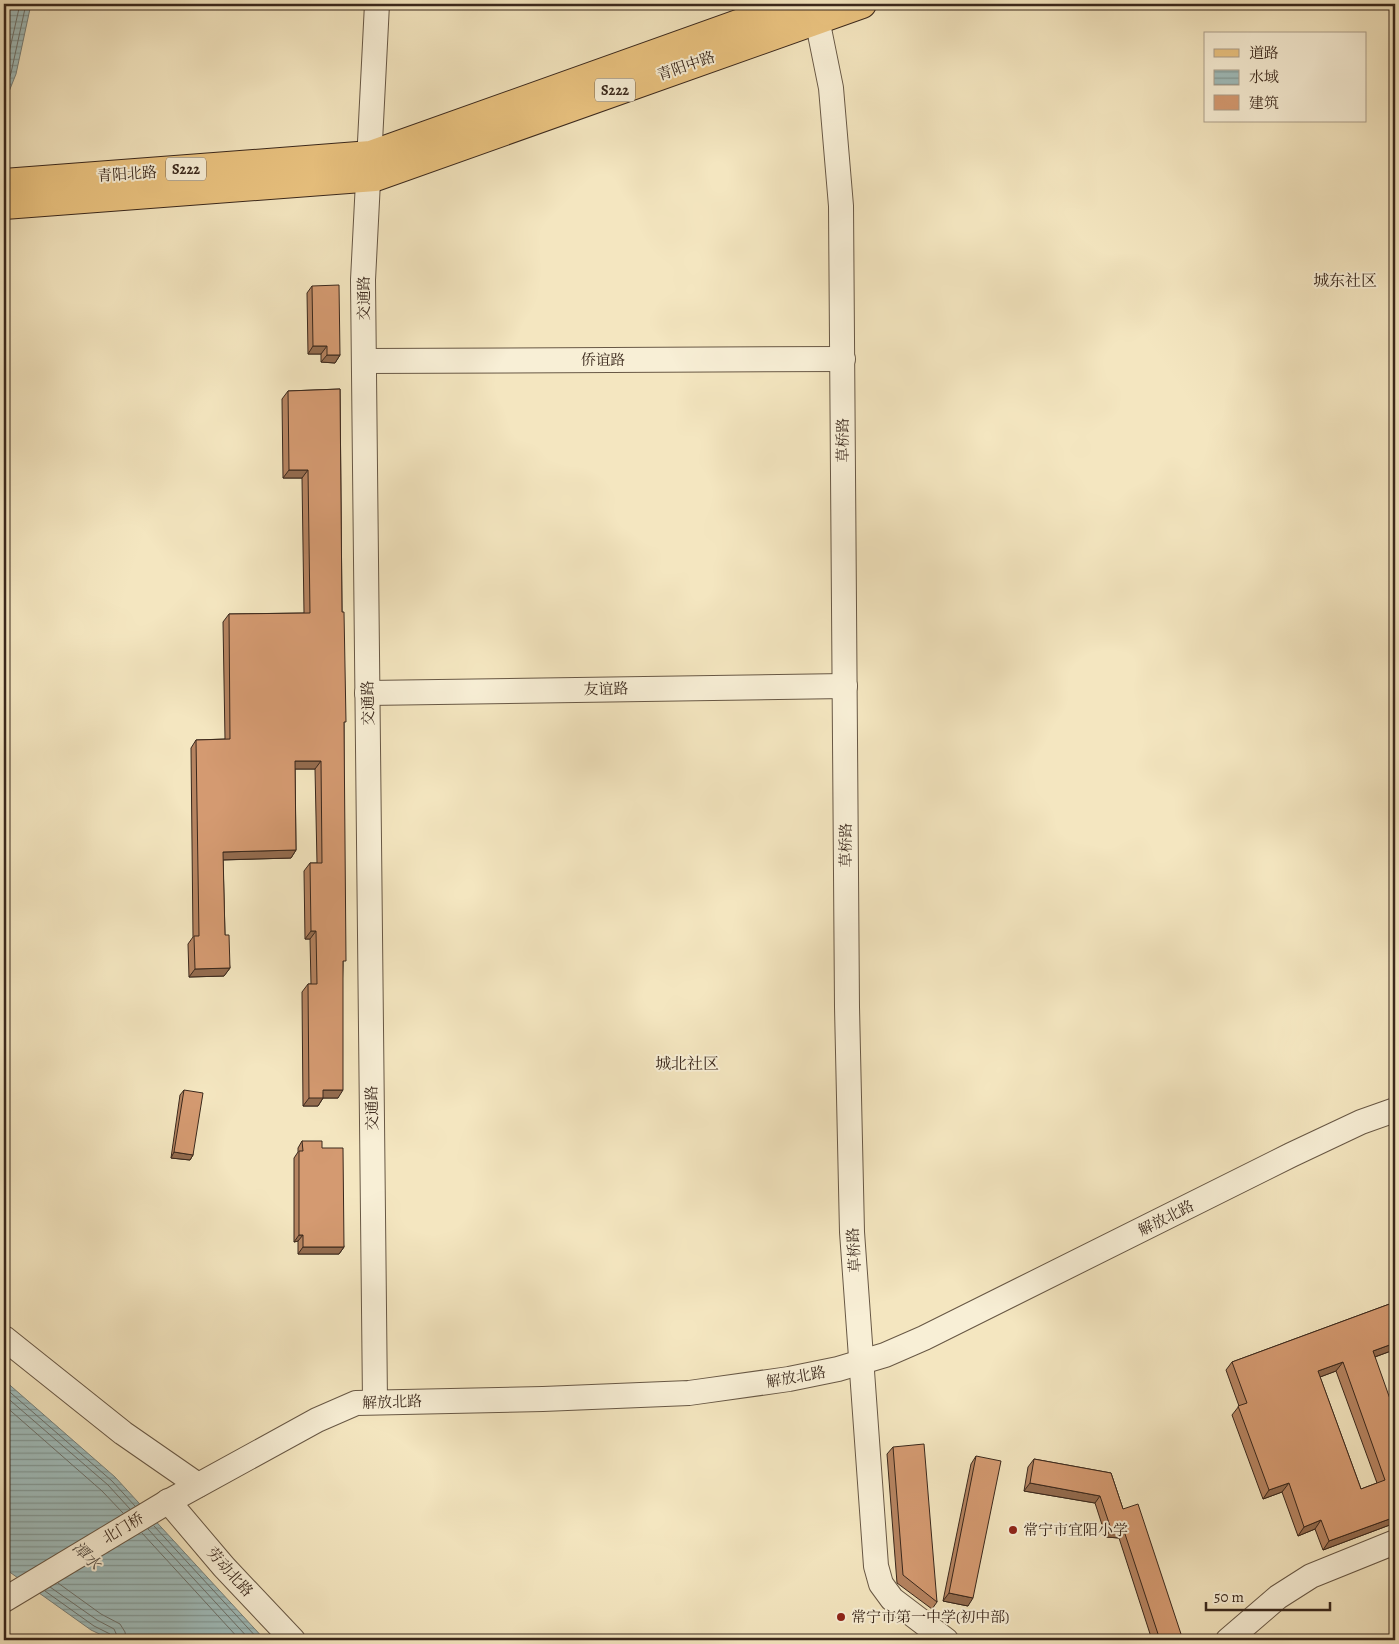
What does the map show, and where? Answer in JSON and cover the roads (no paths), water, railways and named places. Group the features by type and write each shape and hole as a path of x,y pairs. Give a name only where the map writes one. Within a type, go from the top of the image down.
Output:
{"main road":[{"name":"青阳中路","path":"369,163 794,4"},
{"name":"青阳中路","path":"369,163 818,20 862,4"},
{"name":"青阳北路","path":"6,202 369,163"}],"street":[{"name":"交通路","path":"375,1402 363,280 376,4"},
{"name":"草桥路","path":"818,20 831,88 841,206 847,1016 852,1202 861,1362 876,1566 881,1584 892,1599 946,1640"},
{"name":"侨谊路","path":"364,361 843,359"},
{"name":"友谊路","path":"368,693 844,686"},
{"name":"解放北路","path":"166,1503 317,1420 356,1403 543,1399 689,1393 789,1379 861,1362 924,1338 1292,1155 1361,1122 1395,1110"},
{"path":"4,1338 123,1433 198,1485"},
{"name":"北门桥","path":"5,1599 166,1503"},
{"name":"劳动北路","path":"166,1503 293,1640"},
{"path":"1228,1640 1278,1596 1311,1576 1395,1542"}],"water":[{"path":"4,4 31,4 16,74 4,104"},
{"name":"潭水","path":"4,1380 115,1477 265,1640 112,1640 91,1630 4,1568"}],"place":[{"name":"常宁市宜阳小学","path":"1013,1530"},
{"name":"常宁市第一中学(初中部)","path":"841,1617"}],"district":[{"name":"城东社区","path":"1345,280"},
{"name":"城北社区","path":"687,1063"}]}
